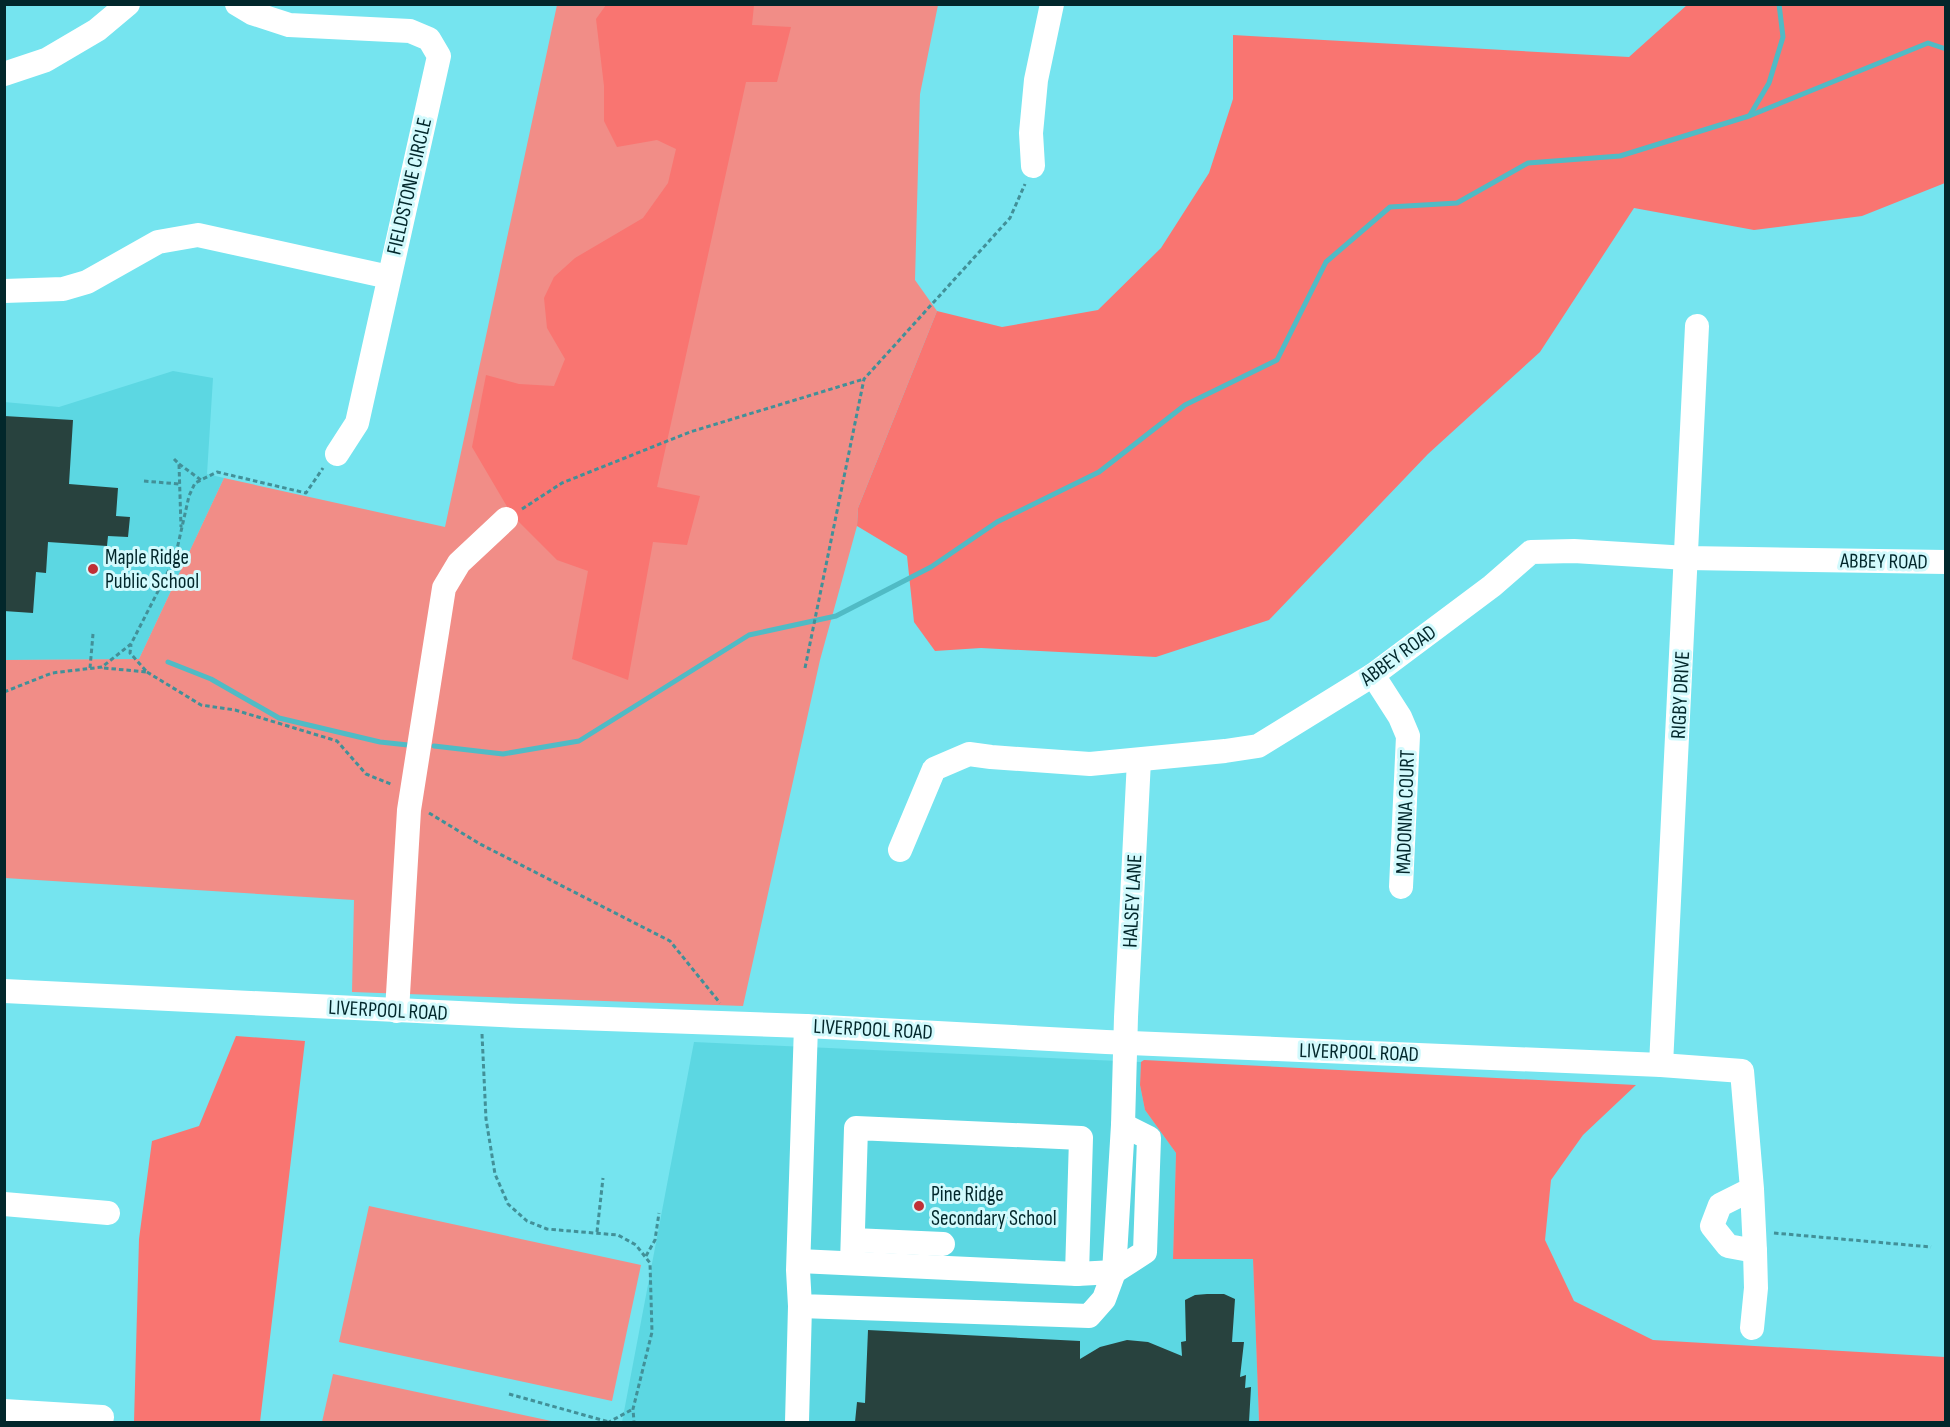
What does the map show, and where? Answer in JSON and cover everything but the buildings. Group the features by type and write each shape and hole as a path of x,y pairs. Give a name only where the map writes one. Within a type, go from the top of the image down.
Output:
{"street":[{"path":"4,74 46,60 97,30 128,4"},
{"name":"FIELDSTONE CIRCLE","path":"4,291 63,289 87,282 158,242 198,235 389,277 439,56 429,39 410,31 289,25 252,13 237,4"},
{"path":"1033,166 1031,133 1035,91 1052,4"},
{"path":"337,454 357,423 389,277"},
{"name":"RIGBY DRIVE","path":"1660,1065 1697,326"},
{"path":"397,1011 411,802 444,588 459,562 506,519"},
{"name":"ABBEY ROAD","path":"900,850 934,769 969,754 1090,764 1258,746 1373,675 1491,586 1531,552 1574,551 1687,558 1946,562"},
{"name":"MADONNA COURT","path":"1373,675 1400,717 1408,736 1401,887"},
{"name":"HALSEY LANE","path":"800,1306 1089,1316 1104,1299 1114,1272 1123,1125 1139,760"},
{"name":"LIVERPOOL ROAD","path":"4,991 397,1011 806,1026 1125,1043 1660,1065 1742,1071 1752,1189"},
{"path":"797,1422 806,1026"},
{"path":"853,1252 856,1128 1081,1138 1077,1274"},
{"path":"1752,1328 1756,1288 1755,1251 1752,1189 1720,1205 1712,1226 1728,1246 1755,1251"},
{"path":"4,1204 108,1213"},
{"path":"799,1261 853,1252 943,1244"},
{"path":"853,1252 1077,1274 1114,1272"},
{"path":"4,1411 102,1417"}],"path":[{"path":"805,668 864,379 1010,218 1033,166"},
{"path":"506,519 562,483 690,432 864,379"},
{"path":"337,454 318,474 306,493 217,472 195,483 189,496 176,558 131,644 130,652 147,672 201,705 234,710 337,741 366,774 394,785 411,802 480,844 670,941 722,1006"},
{"path":"174,459 201,480"},
{"path":"179,464 181,534"},
{"path":"144,481 179,484"},
{"path":"138,575 148,581 162,584"},
{"path":"90,669 93,634"},
{"path":"102,667 131,644"},
{"path":"4,692 52,673 102,667 147,672"},
{"path":"482,1034 486,1119 495,1174 508,1204 527,1221 547,1229 618,1234 636,1245 650,1263 652,1332 633,1409 634,1422"},
{"path":"596,1233 603,1178"},
{"path":"645,1257 655,1240 659,1213"},
{"path":"1772,1233 1931,1247"},
{"path":"509,1394 610,1422 633,1409"}],"shaded area":[{"path":"557,5 938,5 920,94 915,280 937,311 858,508 857,526 820,660 743,1006 352,992 354,900 5,878 4,660 139,659 224,478 445,527"},
{"path":"606,5 754,5 752,25 791,27 777,82 746,82 657,487 700,496 687,545 653,542 628,680 572,659 588,571 557,560 512,515 472,447 486,375 519,384 554,386 565,359 547,328 544,298 554,277 575,258 643,218 668,183 676,149 657,140 617,147 604,121 604,86 596,19"},
{"path":"1687,5 1945,5 1945,183 1862,216 1754,230 1634,208 1540,352 1428,454 1269,620 1156,657 981,648 935,651 914,622 907,556 857,526 858,508 937,311 1002,327 1098,310 1161,248 1209,173 1233,99 1233,35 1629,57"},
{"name":"Maple Ridge Public School","path":"173,371 213,378 207,474 224,478 139,659 5,660 4,402 59,407"},
{"path":"236,1036 305,1041 260,1422 134,1422 139,1239 152,1141 199,1126"},
{"name":"Pine Ridge Secondary School","path":"694,1042 1141,1062 1140,1085 1145,1110 1176,1153 1173,1259 1253,1258 1259,1422 622,1422"},
{"path":"1144,1060 1636,1085 1583,1135 1551,1180 1545,1240 1574,1301 1653,1340 1945,1357 1945,1422 1259,1422 1253,1259 1173,1259 1176,1153 1145,1110 1140,1085 1141,1062"},
{"path":"369,1206 641,1265 612,1401 339,1342"},
{"path":"333,1374 556,1422 322,1422"}],"waterway":[{"path":"1750,115 1769,83 1783,37 1779,4"},
{"path":"434,746 503,754 579,741 749,635 836,616 931,567 997,522 1099,472 1185,405 1277,360 1326,262 1390,207 1457,203 1528,163 1620,156 1749,116 1928,43 1946,49"},
{"path":"168,662 211,679 279,718 380,742 408,745"}],"place":[{"name":"Maple Ridge Public School","path":"93,569"},
{"name":"Pine Ridge Secondary School","path":"919,1206"}]}
